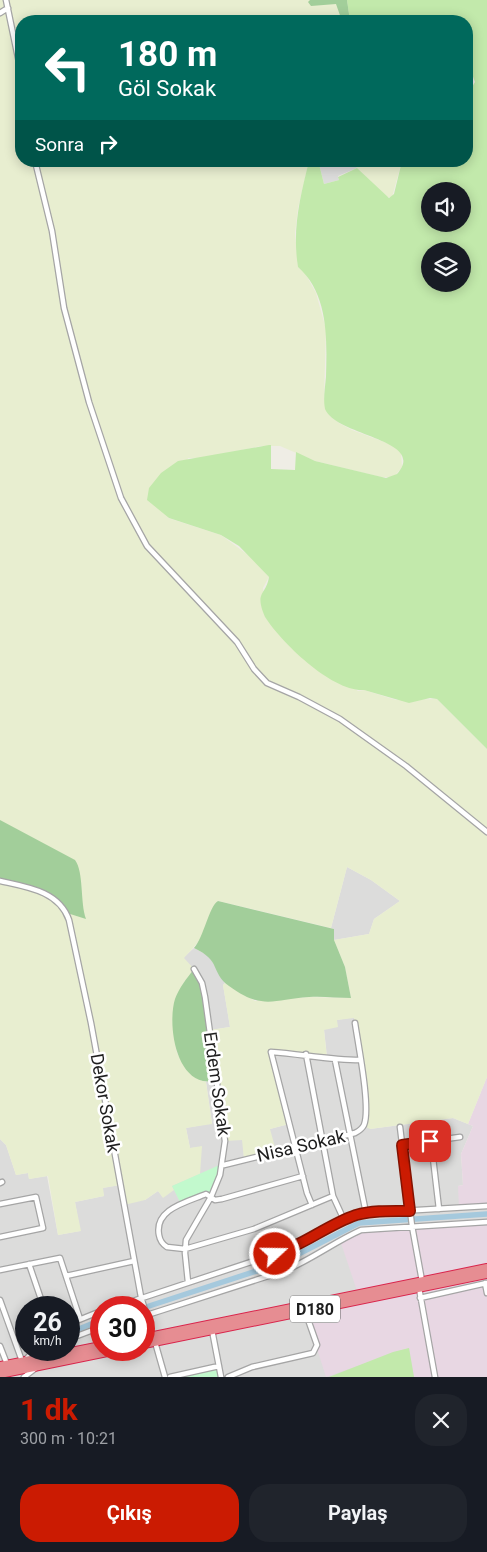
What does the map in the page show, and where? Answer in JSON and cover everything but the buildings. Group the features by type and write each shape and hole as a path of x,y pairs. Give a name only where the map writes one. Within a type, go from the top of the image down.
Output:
{"highway":[{"name":"D180","path":"155,1339 212,1330 305,1311 487,1268"},
{"name":"D180","path":"155,1339 420,1285 487,1274"},
{"path":"2,1371 90,1356"},
{"path":"2,1371 23,1361"}],"street":[{"path":"6,0 15,42"},
{"path":"0,12 8,8"},
{"path":"36,167 52,231 64,308 89,402 121,498 148,546 238,642 254,669 267,683 299,697 340,719 406,766 486,832"},
{"name":"Dekor Sokak","path":"0,881 53,896 65,909 73,932 141,1296"},
{"name":"Erdem Sokak","path":"188,1282 185,1248 188,1235 211,1197 224,1165 224,1118 204,992 194,969"},
{"name":"Nisa Sokak","path":"224,1165 322,1139 350,1134 361,1129 365,1121 365,1096 355,1023"},
{"path":"312,1205 271,1052 306,1054 335,1060 360,1060"},
{"path":"306,1054 333,1196 344,1220"},
{"path":"335,1060 366,1213"},
{"path":"400,1127 420,1285 420,1298 435,1377"},
{"path":"402,1145 460,1137"},
{"path":"430,1141 439,1209"},
{"path":"303,1176 222,1199 215,1200 206,1194 182,1204 164,1213 158,1222 160,1239 164,1246 185,1248 273,1222 333,1196"},
{"path":"0,1204 36,1197 43,1228 0,1236"},
{"path":"144,1296 290,1249 344,1220 366,1213 487,1206"},
{"path":"155,1313 284,1271 306,1262 340,1240 361,1230 487,1222"},
{"path":"0,1270 60,1258 73,1296"},
{"path":"66,1276 134,1261"},
{"path":"30,1264 40,1296"},
{"path":"420,1298 486,1283 487,1293"},
{"path":"0,1300 15,1340"},
{"path":"228,1377 252,1367 313,1353 317,1345 305,1311"},
{"path":"80,1318 90,1315"},
{"path":"212,1330 221,1377"},
{"name":"Dekor Sokak","path":"155,1342 165,1377"},
{"path":"0,1346 2,1371"},
{"path":"24,1377 39,1366"},
{"path":"170,1377 219,1366"}],"shaded area":[{"path":"320,167 357,168 338,176 339,180 324,184"},
{"path":"347,867 371,880 400,901 374,919 369,934 334,940 334,929 331,928"},
{"path":"194,948 209,956 225,983 223,985 230,1027 210,1030 183,958"},
{"path":"354,1017 370,1129 453,1118 473,1126 461,1154 463,1185 458,1186 487,1206 487,1377 0,1377 0,1139 6,1145 16,1175 28,1173 29,1179 47,1176 58,1235 80,1231 75,1202 104,1196 102,1188 120,1185 145,1200 158,1191 163,1197 202,1147 190,1148 186,1128 212,1123 206,1082 218,1080 243,1139 244,1159 270,1129 289,1124 271,1052 327,1057 324,1029 337,1020"},
{"path":"487,1077 487,1206 459,1208 458,1186 463,1185 461,1154 473,1126 468,1124"},
{"path":"487,1222 487,1377 414,1377 409,1348 326,1377 305,1311 358,1294 340,1240 361,1230"}],"green space":[{"path":"0,0 347,0 349,15 15,15 15,167 308,167 298,208 295,233 298,267 305,273 316,293 326,329 324,398 330,416 339,423 352,430 395,446 401,453 402,467 394,477 381,477 315,461 280,446 261,446 202,458 188,458 168,518 221,535 252,558 269,577 263,588 265,617 280,636 358,691 364,690 396,700 437,699 487,749 487,1077 468,1124 453,1118 370,1129 364,1126 365,1096 354,1018 337,1020 338,1027 324,1030 327,1058 271,1052 289,1124 270,1129 276,1151 244,1159 242,1140 225,1141 210,1030 230,1027 223,985 225,983 255,1001 309,997 351,998 345,967 334,940 369,934 374,919 400,901 371,880 347,867 331,928 218,901 201,939 184,958 194,969 183,984 174,1008 173,1016 177,1053 187,1069 200,1080 206,1082 212,1124 186,1128 190,1148 202,1146 200,1174 172,1186 174,1190 163,1198 158,1191 145,1200 124,1205 120,1185 103,1188 104,1196 75,1202 81,1231 58,1235 48,1176 29,1179 28,1173 16,1175 6,1145 0,1139"},
{"path":"310,0 347,0 349,15 340,15 336,4 311,6 308,2"},
{"path":"347,0 487,0 487,749 437,699 430,698 409,703 351,688 337,683 308,664 283,639 265,617 261,598 269,577 239,546 221,535 169,518 147,500 149,488 161,473 178,461 269,445 271,445 271,469 295,470 296,452 315,461 386,478 397,474 403,462 401,453 391,445 346,426 333,418 325,409 326,333 324,319 316,291 298,267 296,253 296,227 300,201 308,167 320,167 324,184 339,180 338,177 357,168 389,198 394,194 401,167 473,167 473,85 475,82 473,77 473,15 349,15"},
{"path":"400,167 392,197 387,197 357,168"},
{"path":"0,820 75,860 80,872 86,919 67,913 53,896 0,881"},
{"path":"218,901 334,929 334,940 345,967 351,998 314,997 268,1002 250,998 229,986 219,976 209,957 194,948 201,937 212,909"},
{"path":"194,969 200,979 218,1080 203,1081 193,1076 185,1068 173,1033 172,1021 175,999"},
{"path":"224,1163 211,1197 206,1194 181,1204 172,1186"},
{"path":"409,1348 414,1377 329,1377 393,1352"},
{"path":"219,1366 221,1377 170,1377"}],"waterway":[{"path":"155,1304 281,1263 359,1223 487,1214"},
{"path":"80,1329 90,1324"}],"route":[{"path":"275,1254 290,1249 333,1225 356,1215 374,1212 410,1211 402,1145 430,1141"}]}
